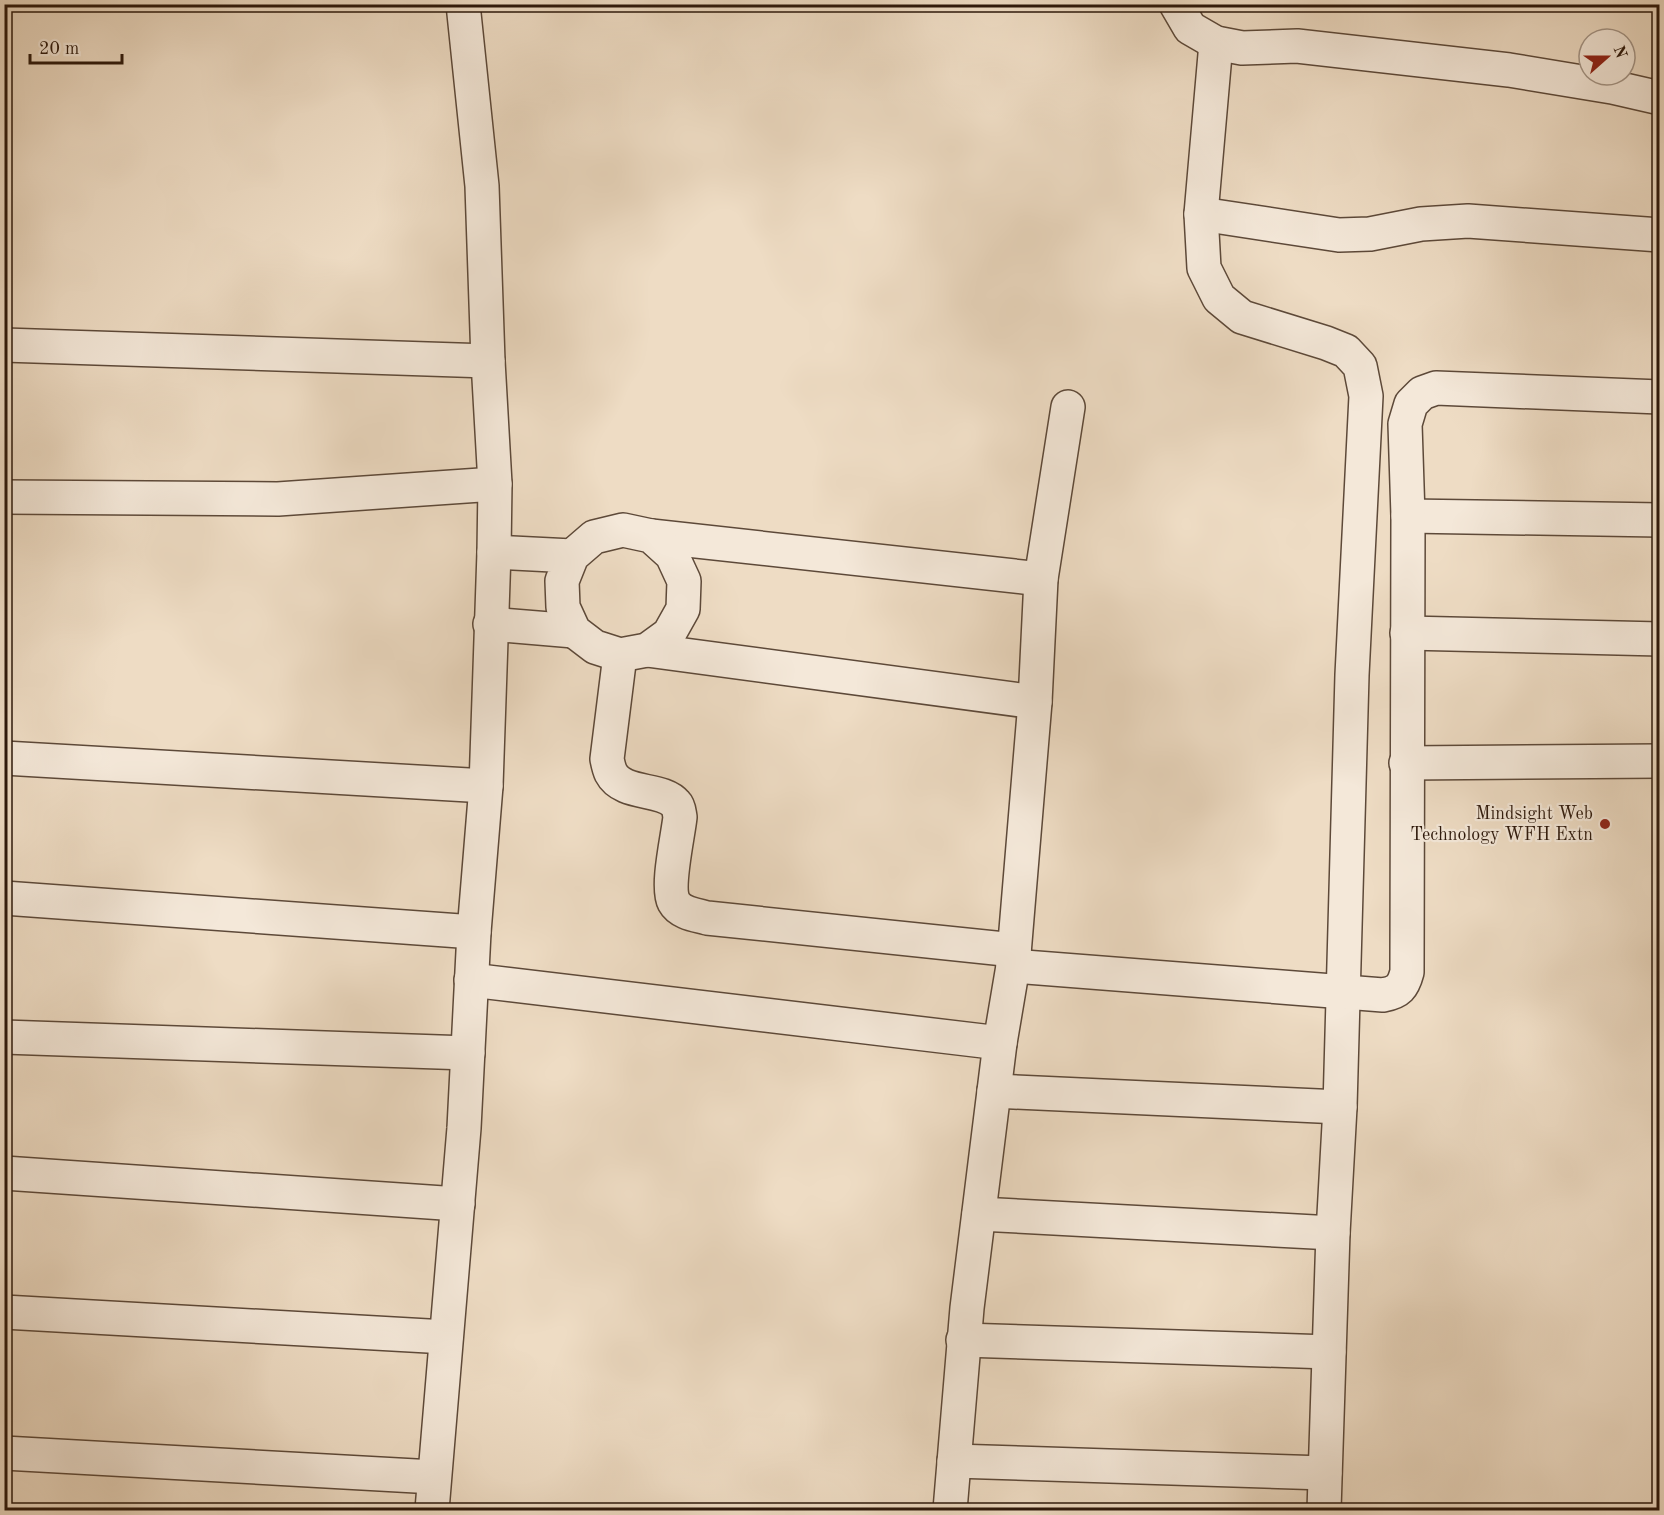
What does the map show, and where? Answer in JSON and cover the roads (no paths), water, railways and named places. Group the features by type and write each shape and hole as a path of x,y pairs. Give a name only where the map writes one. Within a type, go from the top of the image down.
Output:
{"street":[{"path":"432,1510 458,1204 474,932 486,786 494,552 495,484 482,186 463,4"},
{"path":"1176,4 1190,28 1216,43 1242,48 1297,46 1498,69 1612,87 1659,98"},
{"path":"1216,43 1200,214 1204,268 1219,298 1242,317 1346,351 1360,366 1366,396 1352,675 1344,991 1324,1510"},
{"path":"1200,214 1339,235 1370,234 1421,224 1468,221 1659,235"},
{"path":"4,345 488,361"},
{"path":"651,536 672,555 684,581 683,609 669,634 634,652 607,759 611,773 618,782 669,798 678,805 680,817 670,890 675,904 688,914 1014,958 1383,995 1396,993 1403,985 1407,972 1408,516 1405,424 1411,404 1422,393 1436,388 1659,398"},
{"path":"950,1510 963,1340 1000,1043 1014,958 1035,702 1041,579 1068,406"},
{"path":"4,497 278,499 495,484"},
{"path":"1408,516 1659,520"},
{"path":"1035,702 595,647 574,631 563,607 562,581 572,556 594,537 622,530 651,536 1041,579"},
{"path":"494,552 572,556"},
{"path":"490,624 574,631"},
{"path":"1407,633 1659,639"},
{"path":"4,758 486,786"},
{"path":"1406,763 1659,761"},
{"path":"4,898 474,932"},
{"path":"471,980 1000,1043"},
{"path":"4,1037 468,1053"},
{"path":"994,1091 1340,1107"},
{"path":"4,1173 458,1204"},
{"path":"979,1214 1333,1233"},
{"path":"4,1312 446,1337"},
{"path":"963,1340 1329,1352"},
{"path":"4,1453 434,1477"},
{"path":"954,1461 1325,1473"}],"place":[{"name":"Mindsight Web Technology WFH Extn","path":"1605,824"}]}
